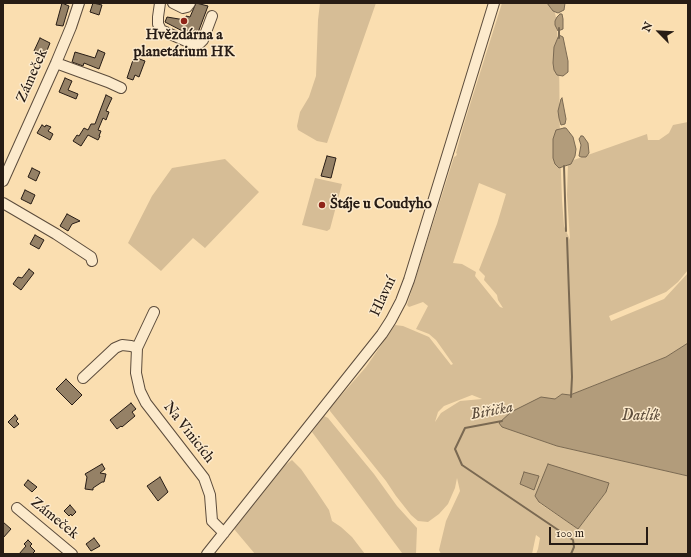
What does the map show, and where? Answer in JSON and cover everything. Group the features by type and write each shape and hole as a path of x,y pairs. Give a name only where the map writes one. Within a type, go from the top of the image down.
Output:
{"street":[{"name":"Zámeček","path":"3,182 71,28 78,3"},
{"path":"160,3 158,24 161,30 195,44 199,44 203,40 212,16"},
{"path":"173,3 183,8 190,3"},
{"name":"Hlavní","path":"207,554 382,334 401,301 494,3"},
{"path":"56,63 121,88"},
{"path":"3,203 56,234 93,259"},
{"name":"Na Vinicích","path":"154,312 137,348 136,373 140,391 146,403 204,478 210,495 212,521 224,534"},
{"path":"83,378 115,348 122,345 137,348"},
{"name":"Zámeček","path":"16,508 72,554"}],"shaded area":[{"path":"320,3 376,3 327,143 317,141 298,130 297,126 300,112 309,97 316,76"},
{"path":"502,3 553,3 556,18 559,57 562,200 564,226 570,240 567,195 568,162 647,134 648,140 659,140 669,133 673,125 688,122 688,270 678,282 666,292 609,316 611,321 664,299 688,273 688,343 666,357 570,395 562,394 502,427 557,446 688,476 688,554 536,554 540,538 536,535 532,554 441,554 439,550 446,521 460,491 457,478 455,488 448,504 439,514 428,522 418,521 411,515 330,411 330,408 366,367 395,325 403,326 429,337 451,365 453,364 436,340 429,334 416,329 428,306 423,302 409,307 407,305 454,157 457,154 463,127","holes":["479,183 506,194 497,224 479,270 485,276 484,280 497,295 503,308 500,307 475,276 476,272 462,264 453,263","472,395 482,399 460,401 441,413 435,422 438,412 444,406","609,483 606,492 578,529 539,503"]},
{"path":"225,159 259,192 205,248 193,238 161,271 128,243 152,196 172,168"},
{"name":"Štáje u Coudyho","path":"315,178 342,184 330,229 327,231 302,225"},
{"path":"324,416 328,418 374,474 397,506 417,528 416,554 402,553 312,432"},
{"path":"292,460 301,469 329,510 332,521 352,537 365,554 255,554 234,529 284,466"}],"water":[{"path":"547,3 565,3 564,10 558,13 553,11"},
{"path":"560,14 562,14 563,19 563,29 558,31 555,21"},
{"path":"559,35 563,37 568,61 568,72 563,76 557,75 554,70 553,63 554,47"},
{"path":"562,98 566,119 565,124 561,125 558,111"},
{"path":"566,128 573,137 576,149 575,156 571,164 559,168 555,164 553,158 553,139 556,130"},
{"path":"583,136 588,143 589,153 586,157 579,156 581,145 579,139"},
{"name":"Datlík","path":"688,343 688,476 557,446 502,427 499,423 511,412 541,397 555,399 562,394 570,395 666,357"},
{"path":"548,464 609,483 606,492 578,529 539,502 535,496"},
{"path":"524,472 539,476 534,490 520,484"}],"building":[{"path":"62,3 69,6 63,26 56,25"},
{"path":"93,3 102,5 99,15 90,12"},
{"name":"Hvězdárna a planetárium HK","path":"196,3 208,6 196,38 165,22 167,17 185,20 186,16 190,17"},
{"path":"40,38 50,43 44,58 35,54 36,52 34,51"},
{"path":"98,50 105,53 99,69 84,63 83,66 72,62 75,52 95,58"},
{"path":"134,57 145,61 139,77 135,75 133,80 127,78"},
{"path":"65,78 72,81 68,90 78,94 76,99 59,92"},
{"path":"106,95 112,98 106,111 109,112 106,120 103,118 98,130 101,131 100,136 98,140 88,135 81,146 73,141 77,135 79,136 84,128 88,130 91,124 95,124"},
{"path":"42,125 45,127 46,125 51,127 48,131 53,134 50,140 37,133"},
{"path":"327,156 336,158 331,178 321,176"},
{"path":"32,168 40,172 36,181 28,177"},
{"path":"25,190 35,195 31,204 21,199"},
{"path":"67,214 80,221 72,224 68,231 60,226"},
{"path":"35,235 44,240 39,249 30,244"},
{"path":"29,269 34,273 21,290 13,284 18,277 22,278"},
{"path":"66,379 82,395 72,405 56,389"},
{"path":"131,403 136,409 132,412 135,416 122,427 121,426 117,429 110,420"},
{"path":"15,415 18,419 16,421 19,424 14,428 8,422"},
{"path":"102,464 105,469 100,473 106,474 104,482 93,488 93,490 85,489 87,477 85,474"},
{"path":"160,477 168,492 158,501 147,486"},
{"path":"28,480 37,487 32,492 24,485"},
{"path":"70,505 76,512 72,516 71,514 69,516 64,511"},
{"path":"3,522 11,529 3,538"},
{"path":"94,538 100,546 91,551 86,544"},
{"path":"28,540 32,544 30,546 35,551 32,554 19,554 26,546 24,544"}],"waterway":[{"path":"559,28 559,38"},
{"path":"564,166 566,231"},
{"path":"567,238 572,377 571,397"},
{"name":"Biřička","path":"502,421 465,428 455,449 462,465 573,540 574,547 571,554"}],"place":[{"name":"Hvězdárna a planetárium HK","path":"184,21"},
{"name":"Štáje u Coudyho","path":"322,205"}]}
